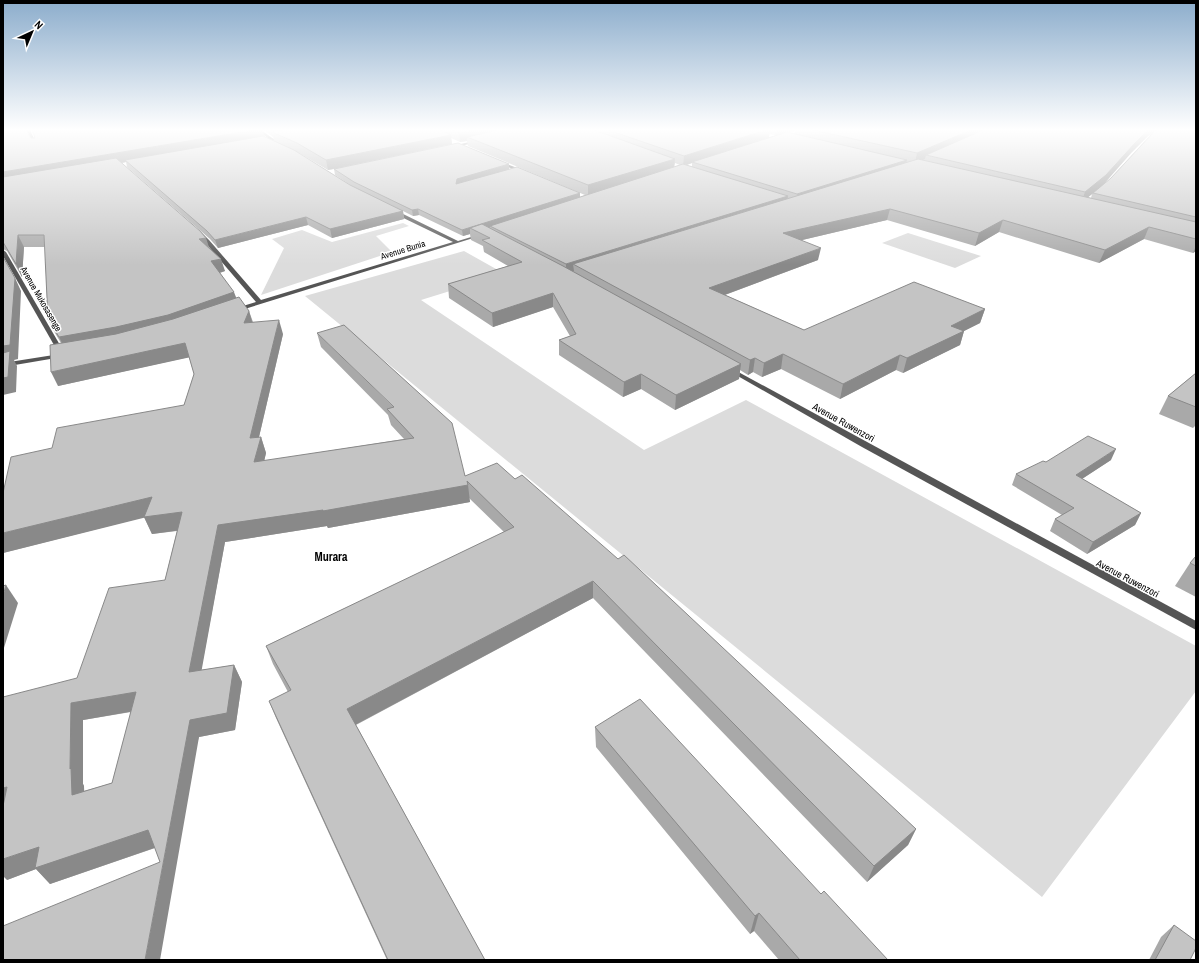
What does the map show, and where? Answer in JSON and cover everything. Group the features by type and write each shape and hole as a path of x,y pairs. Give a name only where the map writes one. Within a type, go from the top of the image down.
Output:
{"street":[{"path":"388,208 457,242"},
{"path":"196,231 207,241 260,302"},
{"name":"Avenue Bunia","path":"232,311 457,242 487,236"},
{"name":"Avenue Mukosasenge","path":"3,252 62,355"},
{"path":"3,365 70,354"},
{"name":"Avenue Ruwenzori","path":"726,367 872,449 1196,626"}],"shaded area":[{"path":"403,223 409,226 376,236 392,252 261,295 284,248 272,239 302,230 332,242"},
{"path":"908,233 981,256 955,268 882,243"},
{"path":"464,251 505,274 421,300 644,450 746,400 1196,646 1196,691 1042,897 305,296"}],"building":[{"path":"15,175 135,175 200,231 206,238 199,239 221,259 211,261 234,292 168,315 116,327 59,337 48,319 44,235 18,235 16,264 3,242 3,177"},
{"path":"142,175 334,175 350,185 403,211 330,229 306,217 215,240 207,231"},
{"path":"343,175 471,175 457,179 456,184 489,175 536,175 580,193 462,230 418,209 412,210 354,182"},
{"path":"563,175 622,175 588,185"},
{"path":"649,175 719,175 788,196 566,264 490,226"},
{"path":"734,175 859,175 797,194"},
{"path":"866,175 988,175 1196,222 1196,239 1149,227 1105,250 1003,220 979,233 890,209 783,233 821,248 709,288 804,330 914,282 985,309 951,326 964,331 907,358 900,355 843,384 783,354 764,363 755,358 750,360 573,264"},
{"path":"1012,175 1106,175 1085,192"},
{"path":"1114,175 1196,175 1196,217 1093,193"},
{"path":"482,224 563,266 741,364 676,395 641,374 624,382 559,340 576,334 553,293 492,313 448,284 522,262 482,240 490,238 470,228"},
{"path":"3,257 15,278 10,345 3,346"},
{"path":"239,297 249,311 244,323 279,320 250,438 261,437 254,462 414,438 387,409 394,407 317,333 344,325 452,423 465,476 497,463 515,479 522,475 618,559 624,555 916,829 874,866 593,581 347,709 485,960 388,960 269,701 291,690 266,646 514,527 467,481 468,485 323,511 218,525 189,672 234,665 227,713 190,720 145,960 3,960 3,926 160,862 148,830 35,868 39,847 3,859 3,806 7,787 3,788 3,697 77,678 109,588 165,580 182,512 144,517 152,497 3,533 3,493 11,457 52,448 57,428 184,405 194,374 185,343 51,372 50,345 116,334 173,319","holes":["136,692 112,783 72,795 71,768 70,769 71,703"]},
{"path":"10,351 8,377 3,378 3,353"},
{"path":"1196,373 1196,407 1168,396"},
{"path":"1088,436 1116,449 1076,475 1141,513 1093,542 1055,519 1074,508 1016,474 1043,461 1046,462"},
{"path":"1196,556 1196,566 1190,563"},
{"path":"6,585 3,596 3,586"},
{"path":"640,699 821,894 824,891 888,960 800,960 759,913 755,916 595,727"},
{"path":"1174,925 1196,941 1196,948 1190,960 1155,960"}],"district":[{"name":"Murara","path":"331,557"}]}
